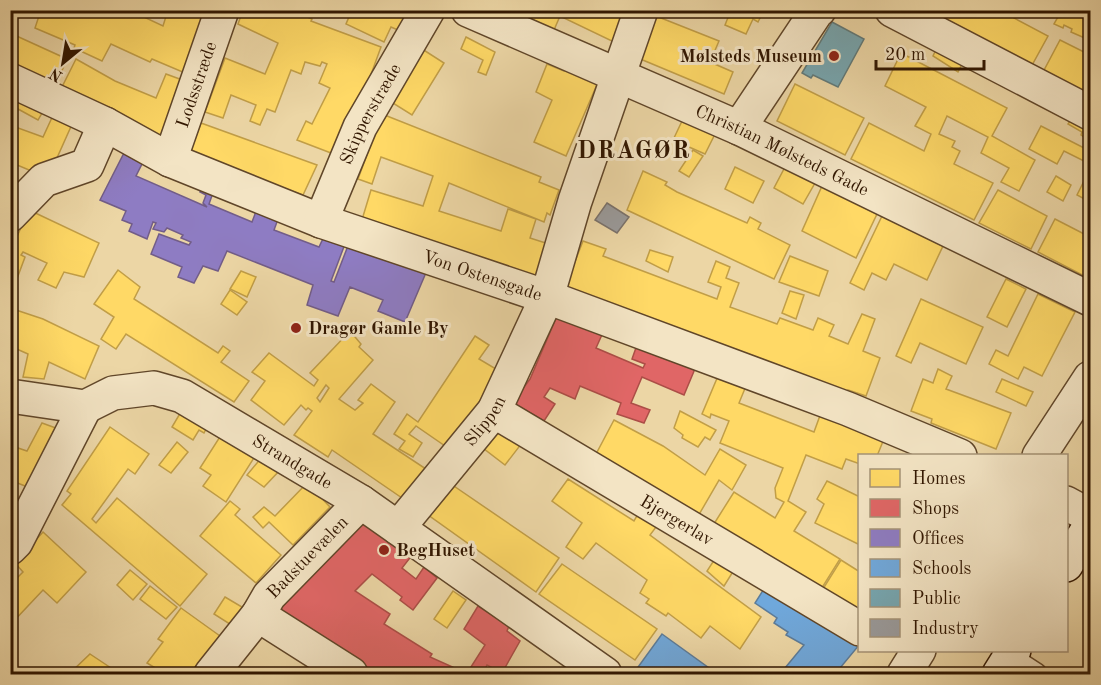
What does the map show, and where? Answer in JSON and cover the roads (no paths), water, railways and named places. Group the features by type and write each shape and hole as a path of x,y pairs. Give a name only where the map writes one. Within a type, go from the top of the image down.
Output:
{"street":[{"name":"Lodsstræde","path":"170,160 222,10"},
{"name":"Skipperstræde","path":"321,221 360,127 428,10"},
{"name":"Christian Mølsteds Gade","path":"468,10 619,78 739,128 1090,299"},
{"name":"Slippen","path":"398,528 494,411 547,297 575,201 641,10"},
{"path":"739,128 819,10"},
{"path":"892,10 1090,112"},
{"name":"Von Ostensgade","path":"10,80 105,124 170,160 321,221 547,297 848,409 955,454"},
{"path":"10,215 44,180 87,165 105,124"},
{"path":"1040,454 1090,378"},
{"name":"Strandgade","path":"85,407 113,393 154,388 182,396 361,502 605,675"},
{"path":"10,396 85,407 16,543 10,548"},
{"name":"Bjergerlav","path":"494,411 858,628"},
{"name":"Badstuevælen","path":"211,675 258,615 269,596 361,502"},
{"path":"1068,505 1090,516"},
{"path":"1068,562 1090,526"},
{"name":"Badstuevælen","path":"258,615 351,675"}],"place":[{"name":"Mølsteds Museum","path":"834,56"},
{"name":"Dragør Gamle By","path":"296,328"},
{"name":"BegHuset","path":"384,550"}],"district":[{"name":"DRAGØR","path":"634,150"}]}
